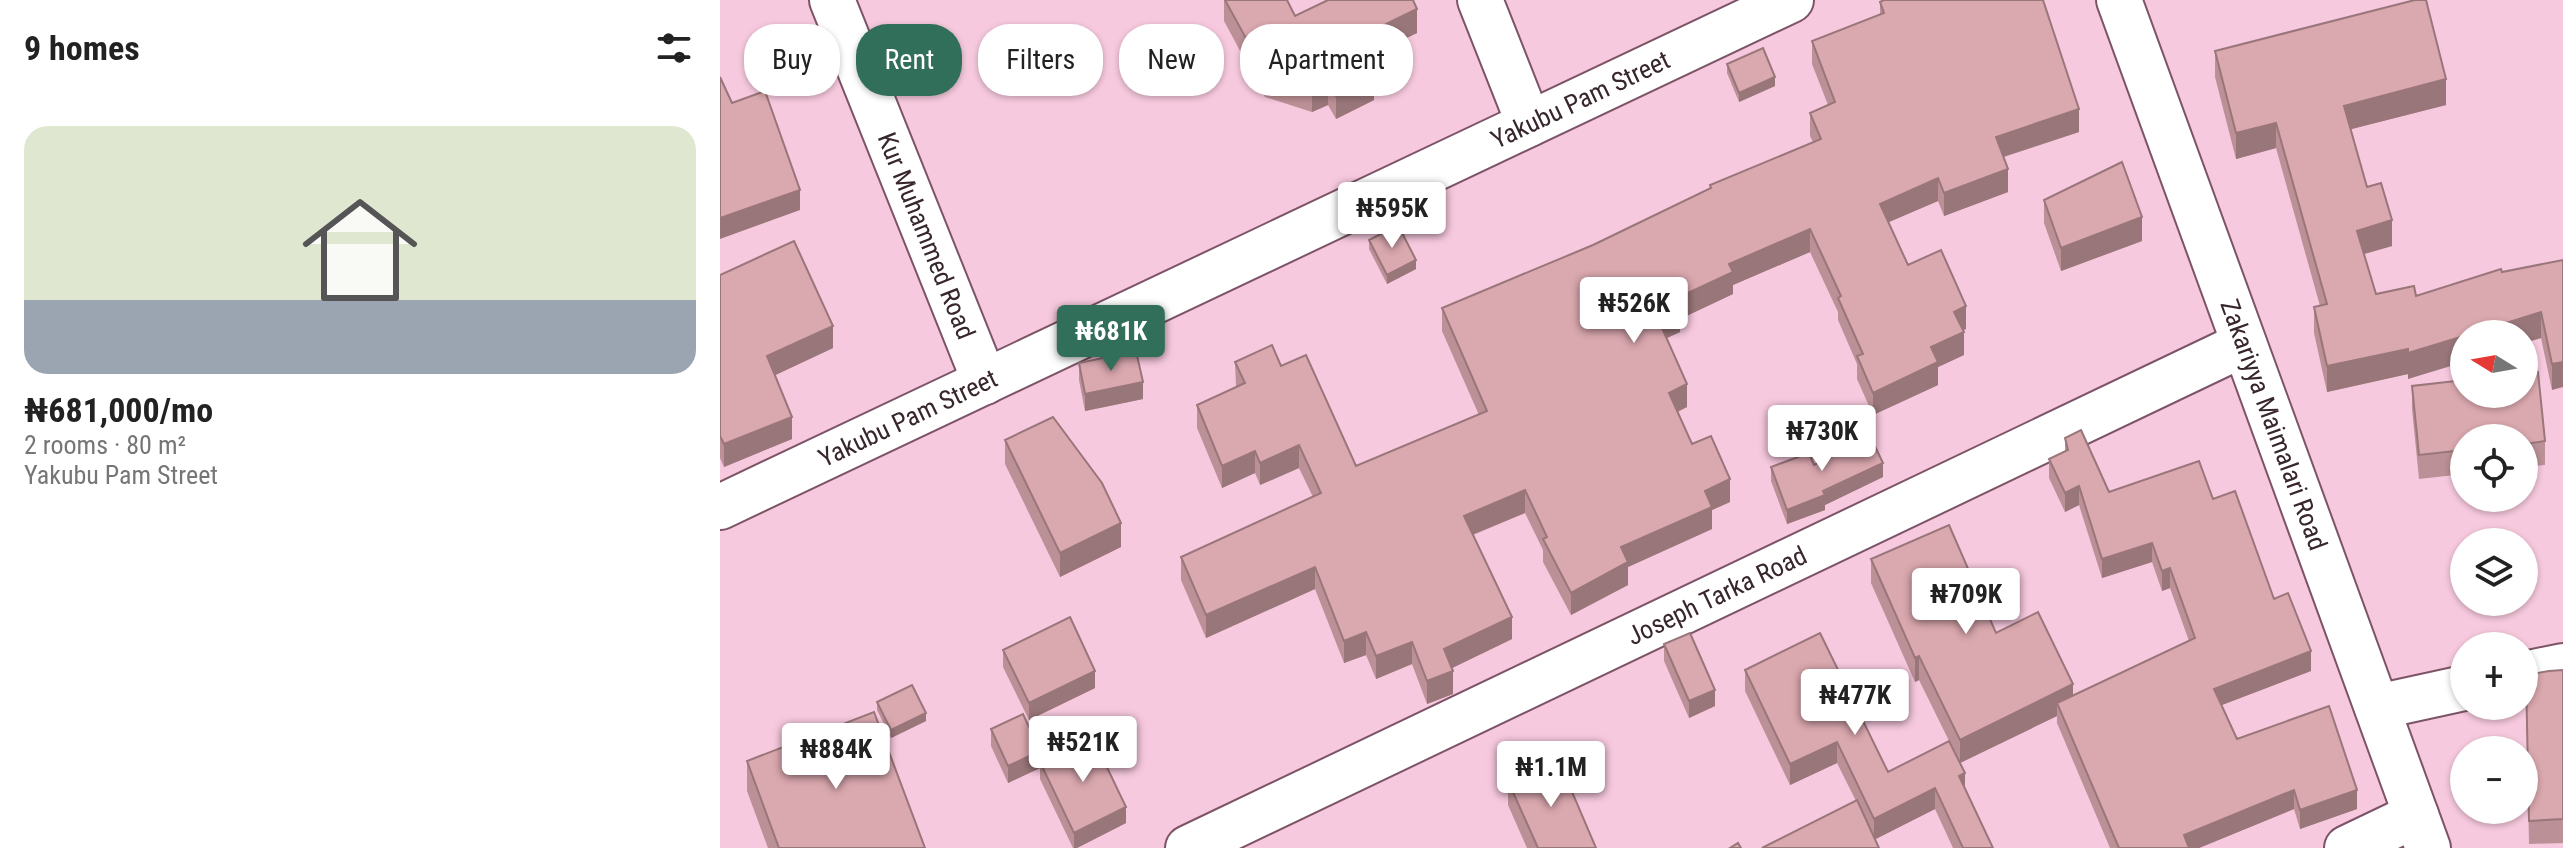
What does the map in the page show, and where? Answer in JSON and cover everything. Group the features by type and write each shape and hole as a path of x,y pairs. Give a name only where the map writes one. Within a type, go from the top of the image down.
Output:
{"street":[{"name":"Kur Muhammed Road","path":"832,0 985,382"},
{"path":"1480,0 1529,124"},
{"name":"Yakubu Pam Street","path":"720,507 1791,0"},
{"name":"Zakariyya Maimalari Road","path":"2119,0 2422,832"},
{"name":"Joseph Tarka Road","path":"1188,848 2244,344"},
{"path":"2538,671 2563,666"},
{"path":"2377,707 2450,691"},
{"path":"2347,848 2422,832"}],"building":[{"path":"1225,0 1287,0 1295,16 1328,0 1413,0 1417,9 1386,24 1240,24 1240,27"},
{"path":"2043,0 2079,109 1996,137 2008,169 1944,193 1938,178 1880,204 1908,265 1941,250 1966,306 1954,312 1964,332 1931,347 1938,362 1873,393 1857,356 1863,354 1838,298 1841,296 1810,229 1729,264 1733,272 1675,299 1680,309 1658,319 1687,384 1669,393 1692,444 1711,436 1730,479 1705,491 1712,507 1621,547 1628,562 1571,593 1543,539 1547,537 1525,490 1464,516 1512,617 1444,649 1453,671 1427,681 1412,642 1376,656 1366,632 1344,641 1315,567 1206,615 1181,557 1321,493 1299,445 1260,463 1255,451 1222,466 1197,405 1245,383 1235,362 1272,345 1281,366 1306,355 1356,466 1487,411 1442,308 1593,245 1711,188 1710,185 1821,139 1810,113 1835,102 1812,41 1884,13 1880,2"},
{"path":"2415,0 2426,0 2446,79 2344,106 2367,187 2381,183 2392,220 2357,231 2376,294 2414,286 2416,296 2501,269 2502,272 2563,260 2563,362 2552,364 2541,312 2516,320 2450,320 2450,340 2408,353 2408,349 2327,366 2314,307 2327,304 2276,123 2236,133 2215,51"},
{"path":"1763,48 1775,77 1739,93 1727,64"},
{"path":"720,77 732,103 751,96 767,96 800,190 720,218"},
{"path":"2122,162 2142,217 2061,248 2044,200"},
{"path":"1398,225 1416,260 1387,275 1369,240"},
{"path":"794,241 833,326 767,356 792,417 724,444 720,436 720,275"},
{"path":"1136,351 1143,382 1085,394 1079,363"},
{"path":"2538,372 2545,441 2538,442 2538,424 2450,424 2450,452 2419,455 2412,386 2450,382 2450,408 2538,408"},
{"path":"1053,417 1102,483 1121,523 1060,553 1005,440"},
{"path":"2081,430 2109,492 2199,461 2213,499 2235,491 2274,599 2288,593 2311,651 2214,689 2237,739 2329,706 2357,790 2300,810 2294,790 2184,835 2189,848 2119,848 2057,703 2195,638 2170,568 2162,571 2152,543 2102,559 2079,486 2065,493 2049,459 2068,450 2065,438"},
{"path":"1871,438 1883,463 1823,491 1825,495 1787,510 1771,467 1809,453 1814,465"},
{"path":"1949,525 1996,633 2038,612 2073,684 1960,740 1919,656 1915,658 1871,559"},
{"path":"1070,617 1095,671 1029,703 1003,650"},
{"path":"1690,633 1715,690 1689,701 1664,644"},
{"path":"1820,633 1888,772 1949,741 1965,773 1959,776 1993,848 1963,848 1935,788 1874,819 1837,742 1790,764 1745,670"},
{"path":"2563,670 2563,819 2538,820 2538,736 2527,736 2527,720 2538,720 2538,673"},
{"path":"912,685 926,713 891,730 877,702"},
{"path":"874,712 925,848 779,848 747,761"},
{"path":"1023,714 1040,751 1008,766 991,729"},
{"path":"1092,736 1126,807 1074,833 1040,762"},
{"path":"1558,759 1596,848 1538,848 1508,781"},
{"path":"1857,800 1879,848 1762,848"}]}
